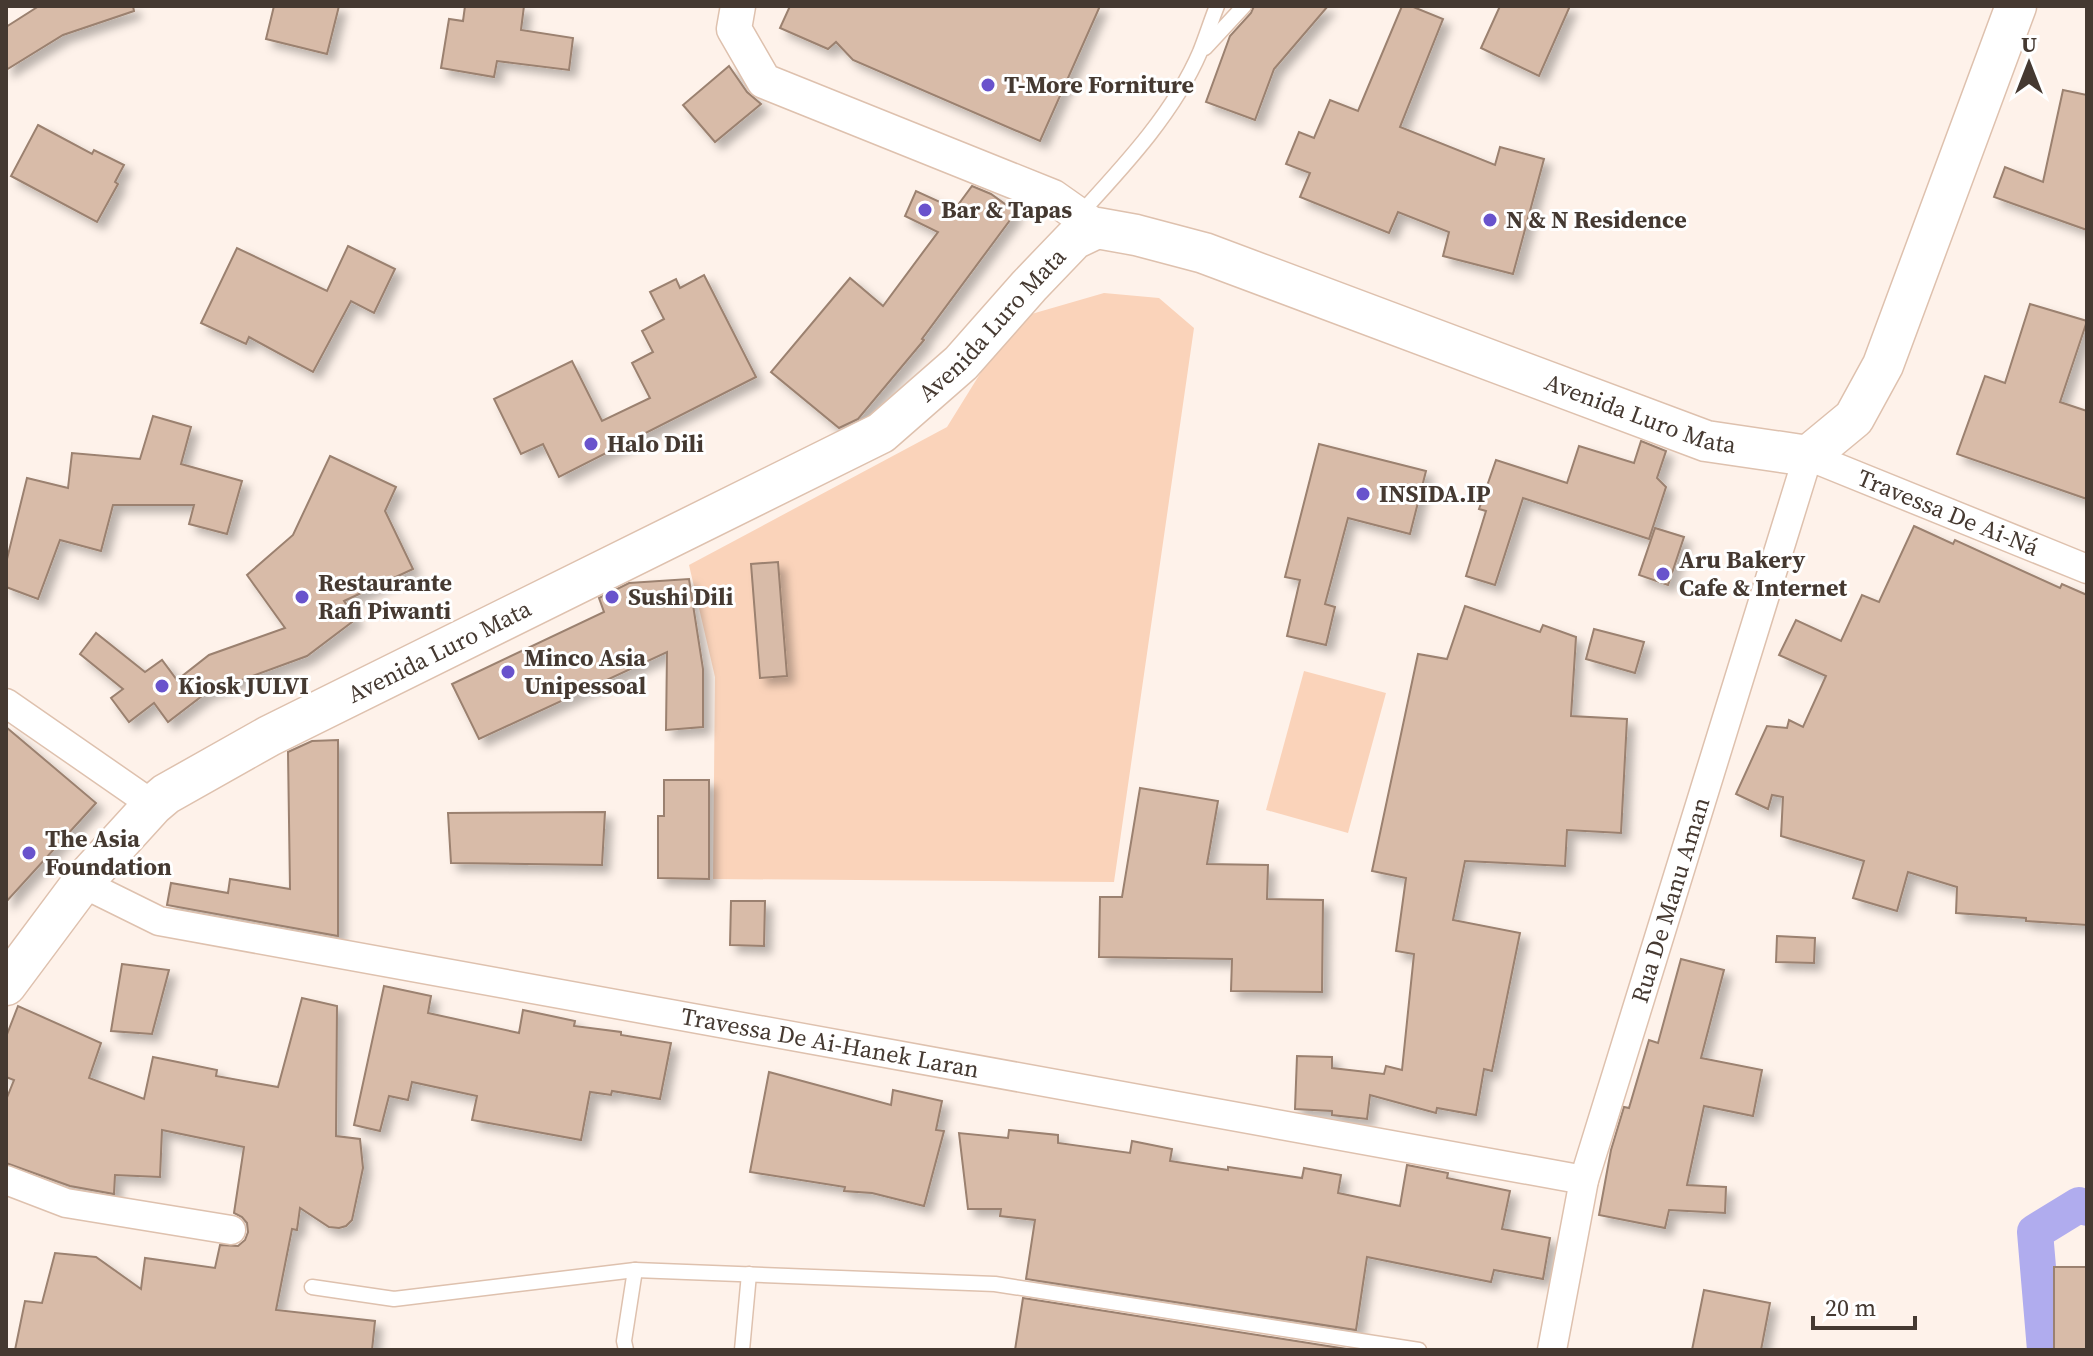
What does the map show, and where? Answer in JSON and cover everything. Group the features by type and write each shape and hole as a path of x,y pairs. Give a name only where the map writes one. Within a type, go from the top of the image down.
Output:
{"main road":[{"path":"1808,456 1854,418 1883,365 2016,6"},
{"name":"Avenida Luro Mata","path":"10,973 82,883 166,794 269,736 881,433 961,363 1088,221 1204,253 1706,441 1808,456"}],"street":[{"path":"738,6 734,29 764,81 1053,197 1088,221"},
{"name":"Travessa De Ai-Ná","path":"1808,456 2087,569"},
{"name":"Rua De Manu Aman","path":"1552,1350 1584,1180 1808,456"},
{"path":"6,703 153,805"},
{"name":"Travessa De Ai-Hanek Laran","path":"82,883 159,921 1584,1180"},
{"path":"6,1180 66,1203 231,1230"}],"lane":[{"path":"1088,221 1122,169 1175,99 1199,54 1217,6"},
{"path":"1199,54 1244,6"},
{"path":"626,1350 624,1341 635,1270"},
{"path":"312,1287 394,1299 635,1270 995,1284 1419,1350"},
{"path":"742,1350 749,1274"}],"shaded area":[{"path":"1104,293 1159,298 1194,328 1114,882 713,879 715,677 689,565 947,427 1014,319"},
{"path":"1304,671 1386,693 1348,833 1266,810"}],"building":[{"path":"39,6 133,6 134,11 63,35 6,70 6,27"},
{"path":"274,6 339,6 327,54 266,39"},
{"path":"465,6 524,6 521,30 573,38 569,70 497,61 494,77 441,68 449,19 463,21"},
{"name":"T-More Forniture","path":"790,6 1100,6 1040,141 853,60 836,42 828,49 780,28"},
{"path":"1254,6 1328,6 1274,69 1255,120 1206,102 1230,36"},
{"path":"1402,6 1411,6 1443,19 1400,127 1495,165 1500,147 1544,159 1513,274 1443,256 1449,232 1398,212 1389,233 1300,197 1310,173 1286,164 1299,132 1314,138 1330,100 1358,111"},
{"path":"1500,6 1570,6 1539,76 1481,48"},
{"path":"729,66 747,92 761,104 715,142 683,105"},
{"path":"2063,90 2087,95 2087,230 1994,197 2005,167 2043,182"},
{"path":"38,125 92,154 94,150 124,165 115,182 118,184 97,222 11,176"},
{"path":"972,186 991,194 1016,212 924,340 858,419 839,428 771,372 850,278 883,306 938,232 905,216 916,191 955,209"},
{"path":"348,246 395,269 374,313 351,301 313,372 249,337 246,344 201,323 237,248 327,291"},
{"path":"704,275 756,377 559,477 543,444 521,454 494,399 572,361 602,421 650,398 632,363 653,352 642,331 664,319 650,292 676,279 680,288"},
{"path":"2030,304 2087,321 2060,402 2087,411 2087,499 1957,454 1985,376 2005,383"},
{"path":"153,416 191,427 181,464 242,481 227,534 189,524 194,505 113,505 101,551 60,540 38,599 6,587 6,563 27,478 68,488 72,453 140,459"},
{"path":"1641,441 1666,451 1657,478 1666,487 1649,539 1523,498 1495,585 1466,576 1486,511 1479,509 1496,460 1567,483 1579,446 1634,463"},
{"name":"INSIDA.IP","path":"1319,444 1426,471 1410,534 1348,518 1325,604 1335,607 1326,645 1287,636 1300,580 1285,577"},
{"path":"330,456 396,487 385,511 413,569 344,601 356,619 307,656 206,693 168,722 154,703 129,722 111,698 123,689 80,654 96,633 145,672 162,660 177,680 209,655 285,628 247,575 293,535"},
{"path":"1914,526 1953,544 1955,540 2060,588 2062,584 2087,595 2087,925 1956,913 1957,887 1908,872 1897,911 1853,898 1864,861 1781,836 1783,797 1772,795 1768,809 1736,794 1767,726 1787,728 1789,720 1803,727 1826,676 1779,655 1796,620 1841,641 1862,595 1879,602"},
{"path":"1655,528 1684,537 1668,585 1639,575"},
{"path":"778,562 787,676 760,678 751,564"},
{"path":"689,579 703,669 703,727 666,730 667,652 479,739 452,684 604,612 599,598 629,583"},
{"path":"1465,606 1540,632 1543,625 1576,637 1571,716 1627,719 1621,833 1567,830 1565,866 1465,861 1453,920 1520,933 1492,1071 1484,1069 1476,1115 1437,1108 1436,1113 1370,1095 1367,1119 1332,1115 1332,1111 1295,1109 1297,1056 1332,1057 1332,1068 1384,1074 1386,1066 1402,1070 1414,954 1396,951 1406,878 1372,871 1418,654 1447,659"},
{"path":"1594,629 1644,642 1635,673 1586,659"},
{"name":"The Asia Foundation","path":"6,727 96,803 6,902"},
{"path":"338,740 338,936 167,905 171,883 228,893 230,879 290,889 288,752 312,741"},
{"path":"664,780 709,780 709,879 658,878 658,816 664,816"},
{"path":"1140,788 1218,801 1207,864 1268,865 1267,899 1323,900 1322,992 1231,991 1232,959 1099,957 1100,897 1122,897"},
{"path":"605,812 602,865 451,863 448,813"},
{"path":"731,901 765,901 764,946 730,945"},
{"path":"1777,936 1815,938 1814,963 1776,962"},
{"path":"1681,959 1724,970 1701,1058 1762,1070 1753,1116 1704,1106 1687,1185 1726,1187 1725,1213 1669,1210 1665,1228 1599,1215 1611,1150 1624,1107 1629,1108 1649,1040 1658,1043"},
{"path":"122,964 169,970 152,1034 111,1031"},
{"path":"384,986 431,996 428,1013 519,1033 523,1010 575,1021 574,1026 671,1043 660,1099 612,1091 611,1095 590,1092 581,1140 472,1120 477,1096 412,1082 408,1100 389,1096 380,1131 354,1125"},
{"path":"302,998 337,1006 336,1136 360,1139 363,1168 352,1220 346,1226 329,1227 300,1208 297,1230 292,1229 276,1310 375,1321 372,1350 15,1350 25,1301 42,1303 55,1253 96,1257 141,1289 145,1258 215,1268 220,1245 238,1246 248,1232 247,1223 234,1213 244,1147 162,1130 160,1177 115,1175 114,1194 70,1186 6,1163 6,1100 14,1080 6,1077 6,1037 18,1006 101,1043 89,1078 144,1099 153,1057 217,1070 216,1076 278,1087"},
{"path":"769,1072 891,1105 893,1090 942,1101 936,1130 944,1131 924,1206 872,1193 844,1191 845,1187 750,1172"},
{"path":"1009,1130 1058,1135 1058,1143 1130,1153 1132,1141 1172,1149 1170,1161 1228,1170 1228,1167 1302,1178 1304,1168 1341,1175 1338,1193 1400,1206 1407,1165 1448,1173 1447,1178 1510,1191 1502,1229 1550,1238 1543,1279 1494,1270 1491,1282 1367,1257 1356,1330 1026,1279 1035,1220 1000,1216 1001,1209 968,1209 959,1133 1008,1138"},
{"path":"2054,1267 2087,1267 2087,1350 2054,1350"},
{"path":"1704,1290 1770,1303 1761,1350 1692,1350"},
{"path":"1023,1298 1353,1350 1015,1350"}],"waterway":[{"path":"2045,1350 2035,1232 2079,1205 2087,1208"}],"place":[{"name":"T-More Forniture","path":"988,85"},
{"name":"Bar & Tapas","path":"925,210"},
{"name":"N & N Residence","path":"1490,220"},
{"name":"Halo Dili","path":"591,444"},
{"name":"INSIDA.IP","path":"1363,494"},
{"name":"Aru Bakery Cafe & Internet","path":"1663,574"},
{"name":"Restaurante Rafi Piwanti","path":"302,597"},
{"name":"Sushi Dili","path":"612,597"},
{"name":"Minco Asia Unipessoal","path":"508,672"},
{"name":"Kiosk JULVI","path":"162,686"},
{"name":"The Asia Foundation","path":"29,853"}]}
